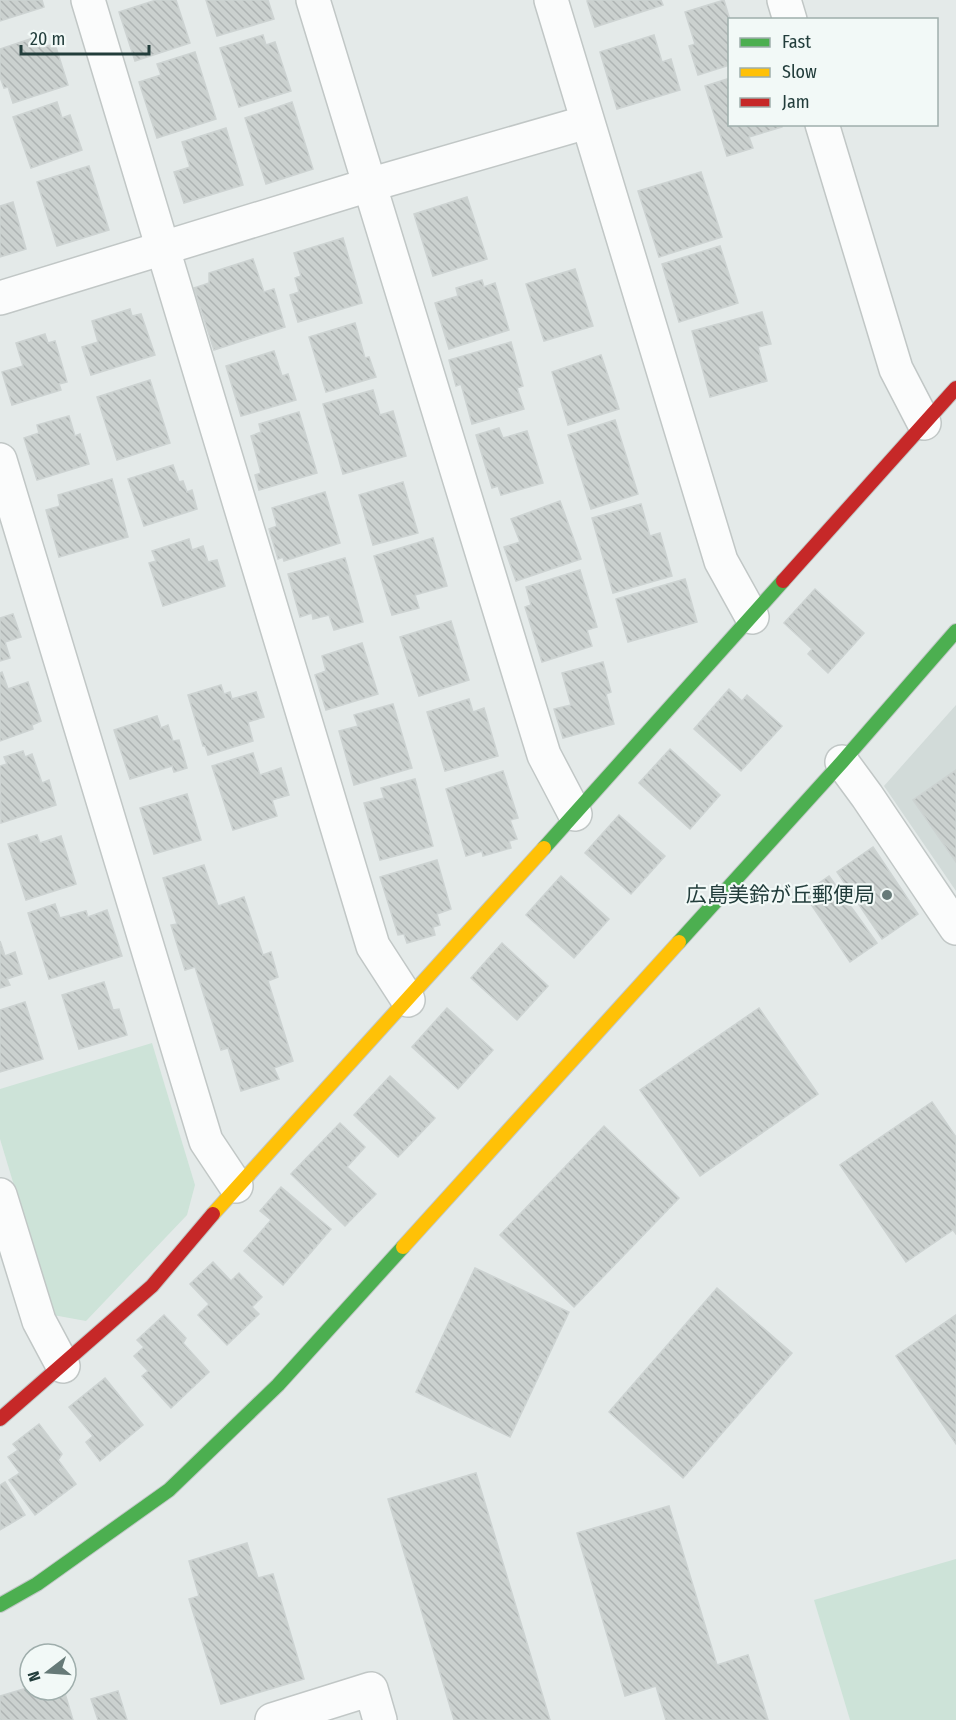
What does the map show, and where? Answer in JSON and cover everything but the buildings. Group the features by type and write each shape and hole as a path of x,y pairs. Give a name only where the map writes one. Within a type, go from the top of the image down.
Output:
{"street":[{"path":"88,0 373,946 408,1000"},
{"path":"313,0 543,755 575,814"},
{"path":"550,0 721,561 752,617"},
{"path":"784,0 789,18"},
{"path":"0,298 369,185 587,122"},
{"path":"823,126 896,369 924,423"},
{"path":"0,1419 152,1286 236,1186 408,1000 956,388"},
{"path":"0,460 206,1141 236,1186"},
{"path":"0,1605 37,1584 169,1490 278,1385 842,762 956,632"},
{"path":"842,762 956,928"},
{"path":"0,1195 39,1321 63,1366"},
{"path":"272,1720 371,1689 380,1720"}],"shaded area":[{"path":"956,705 956,891 884,786"}],"green space":[{"path":"152,1043 195,1185 187,1215 86,1321 53,1315 0,1139 0,1089"},
{"path":"956,1559 956,1720 850,1720 814,1600"}],"traffic: fast":[{"path":"544,848 783,581"},
{"path":"679,942 842,762 956,631"},
{"path":"0,1605 37,1584 169,1490 278,1385 403,1247"}],"traffic: slow":[{"path":"213,1214 544,848"},
{"path":"403,1247 679,942"}],"traffic: jam":[{"path":"783,581 956,388"},
{"path":"0,1419 152,1286 213,1214"}],"place":[{"name":"広島美鈴が丘郵便局","path":"887,895"}]}
